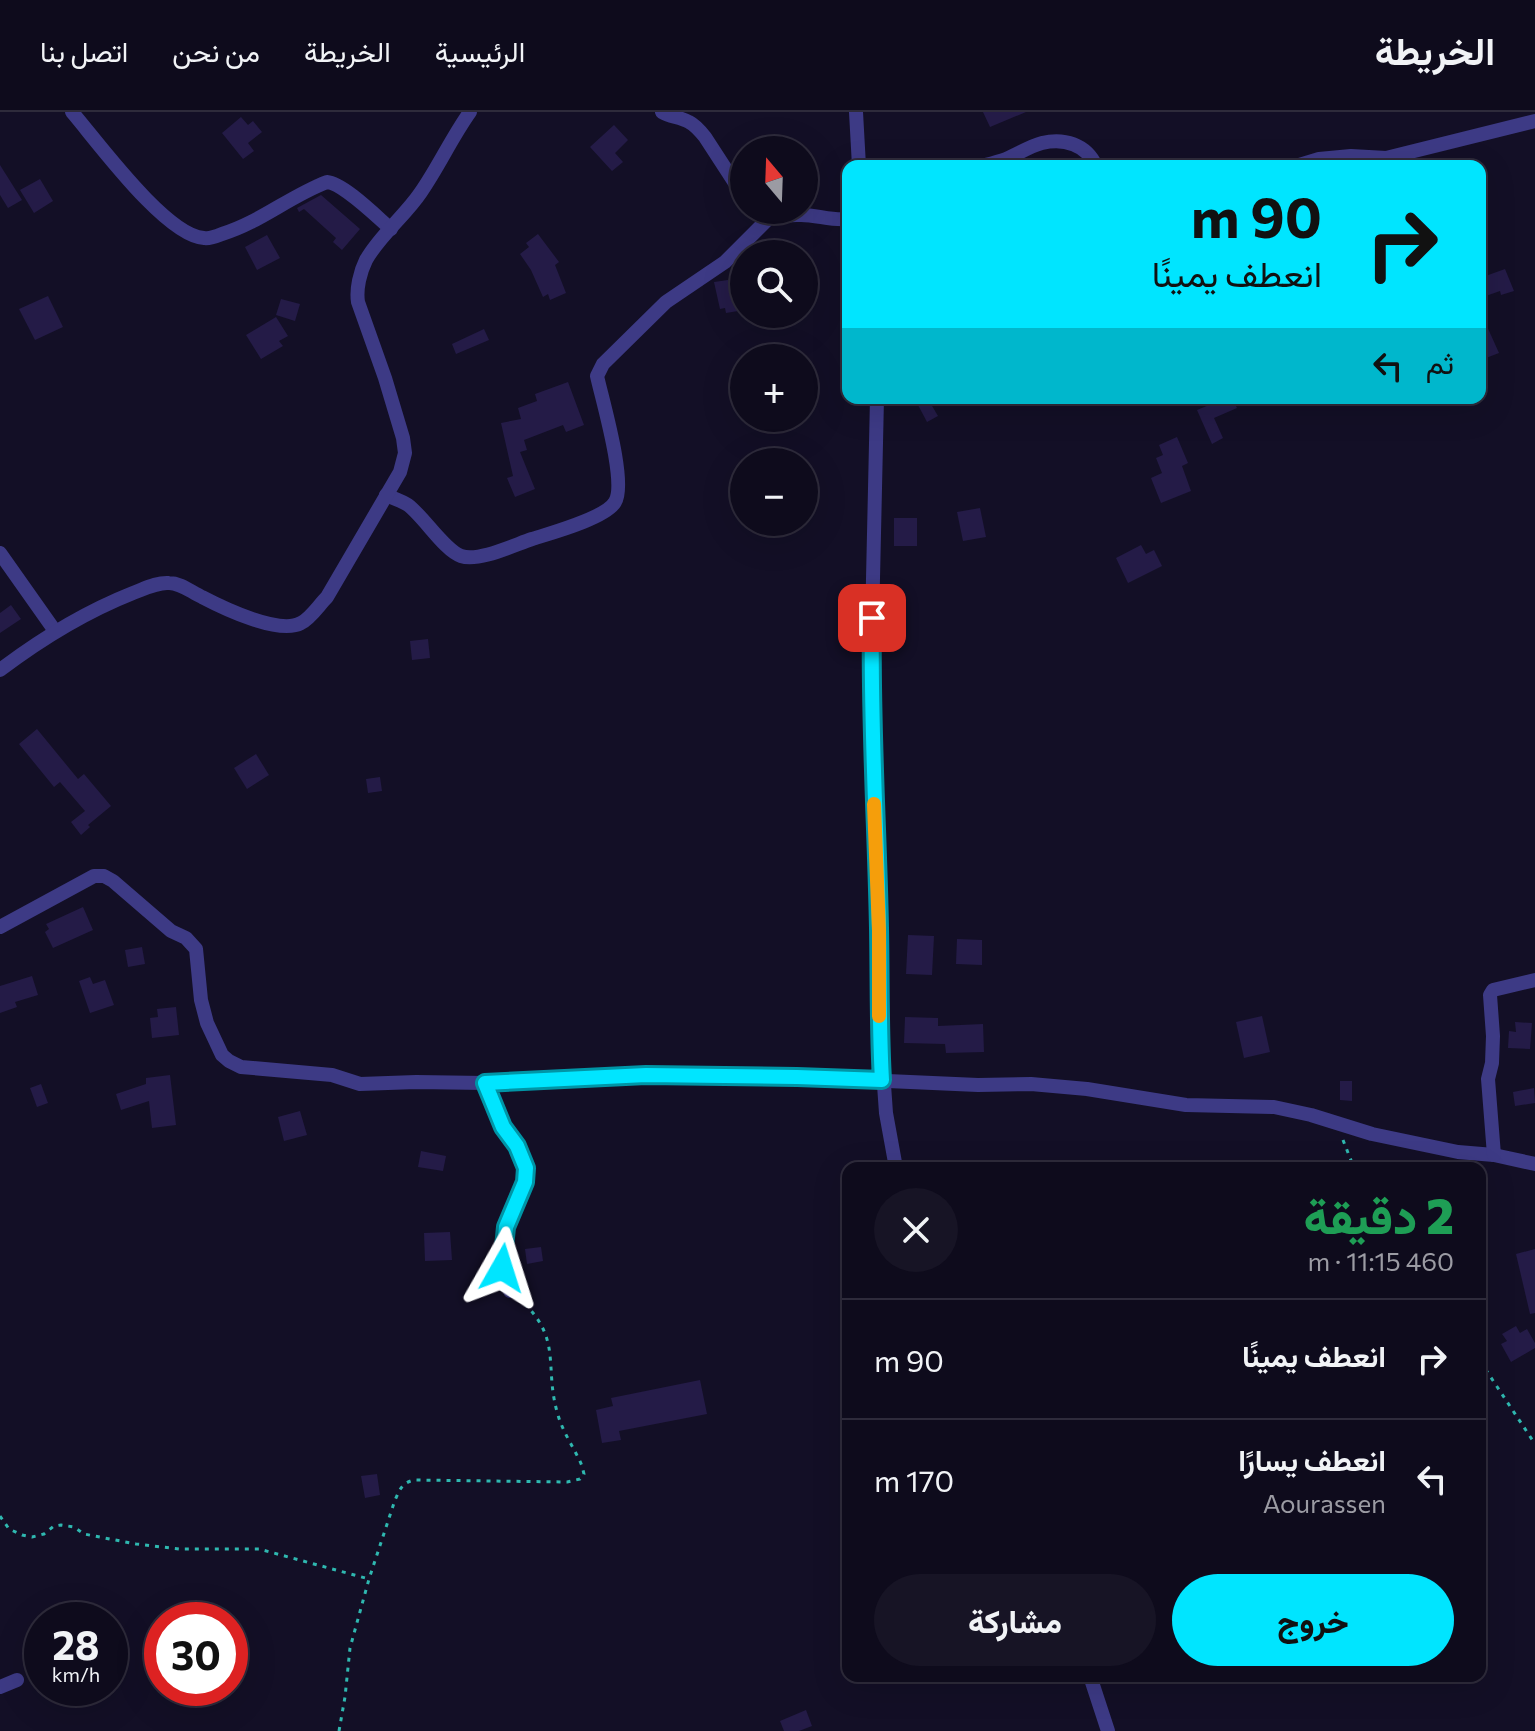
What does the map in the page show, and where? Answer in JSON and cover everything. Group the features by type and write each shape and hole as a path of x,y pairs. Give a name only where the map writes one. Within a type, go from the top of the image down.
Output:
{"street":[{"path":"72,112 157,210 188,233 203,238 223,234 327,182 345,190 391,229"},
{"path":"0,670 55,631 115,600 167,582 258,622 283,626 303,622 327,597 400,472 405,453 403,438 356,292 366,261 420,194 470,112"},
{"path":"662,112 688,121 697,128 730,176"},
{"path":"856,112 859,160"},
{"path":"1316,160 1351,156 1386,158 1535,121"},
{"path":"1004,160 1041,143 1068,141 1083,148 1094,160"},
{"path":"818,217 842,220"},
{"path":"386,495 408,505 449,548 462,556 481,556 572,526 608,510 619,493 614,445 597,376 603,364 666,302 725,262 763,224"},
{"path":"877,404 871,669 879,1014 882,1080 895,1162"},
{"path":"0,553 55,631"},
{"path":"0,927 94,876 104,876 171,931 186,938 196,949 201,1000 207,1023 222,1055 241,1067 332,1075 360,1084 485,1083 646,1075 1031,1084 1087,1089 1186,1105 1274,1107 1372,1134 1535,1164"},
{"path":"1494,1155 1488,1079 1493,1036 1490,995 1493,990 1535,980"},
{"path":"485,1083 503,1127 517,1146 526,1168 525,1182 506,1227 503,1245 502,1268 510,1291"},
{"path":"0,1687 17,1680"},
{"path":"1092,1682 1108,1731"}],"path":[{"path":"1335,1122 1352,1162"},
{"path":"339,1731 350,1648 369,1579 401,1486 414,1480 567,1482 580,1479 584,1474 557,1414 551,1352 544,1326 510,1291"},
{"path":"1486,1370 1535,1444"},
{"path":"0,1516 9,1529 32,1537 61,1525 74,1527 84,1534 136,1544 179,1549 259,1549 369,1579"}],"building":[{"path":"983,112 1026,112 990,127"},
{"path":"241,117 248,125 253,121 262,132 248,143 254,151 243,159 222,133"},
{"path":"614,125 628,140 615,153 623,162 612,171 590,147"},
{"path":"0,165 22,200 8,208 0,195"},
{"path":"40,179 53,201 34,213 20,190"},
{"path":"321,195 360,229 342,250 333,242 336,238 304,209 299,212 297,208"},
{"path":"538,234 559,262 555,265 566,293 550,300 548,294 543,297 520,254 529,247 526,243"},
{"path":"267,235 280,258 257,270 245,247"},
{"path":"1505,269 1514,291 1501,295 1500,291 1486,296 1486,276"},
{"path":"728,280 730,312 726,313 725,308 720,309 714,282"},
{"path":"48,296 63,327 35,340 19,309"},
{"path":"281,299 300,304 295,321 276,315"},
{"path":"276,317 288,336 279,341 283,346 261,359 246,335"},
{"path":"1486,324 1499,353 1486,358"},
{"path":"484,329 489,340 456,354 452,344"},
{"path":"568,382 584,425 566,432 563,425 524,440 527,450 520,452 535,489 515,497 507,478 513,476 501,423 521,419 518,408 537,401 535,394"},
{"path":"931,404 938,416 927,422 918,405"},
{"path":"1212,404 1235,404 1237,408 1214,418 1223,438 1212,444 1197,410"},
{"path":"1177,437 1188,463 1182,466 1191,491 1161,503 1151,478 1162,473 1156,458 1163,455 1159,445"},
{"path":"980,508 986,537 963,541 957,512"},
{"path":"894,518 917,518 917,546 894,546"},
{"path":"1141,545 1146,554 1154,550 1162,566 1128,583 1116,558"},
{"path":"11,605 21,619 0,633 0,613"},
{"path":"428,639 430,658 412,660 410,641"},
{"path":"37,729 78,779 84,774 111,806 81,835 71,822 85,811 60,782 54,787 19,744"},
{"path":"256,754 269,775 247,789 234,768"},
{"path":"380,777 382,791 368,793 366,779"},
{"path":"83,907 93,930 53,948 45,932 49,929 46,924"},
{"path":"908,935 934,936 932,975 906,974"},
{"path":"957,939 982,940 982,965 956,964"},
{"path":"142,947 145,964 128,967 125,950"},
{"path":"32,976 38,995 15,1002 17,1007 0,1013 0,986"},
{"path":"90,977 93,984 105,980 114,1005 90,1013 79,981"},
{"path":"176,1007 179,1035 152,1038 150,1018 158,1017 157,1009"},
{"path":"1262,1016 1270,1052 1244,1058 1236,1022"},
{"path":"905,1017 938,1018 938,1026 983,1024 984,1052 946,1053 945,1044 904,1043"},
{"path":"1515,1022 1532,1023 1530,1049 1508,1048 1509,1031 1516,1032"},
{"path":"170,1075 176,1125 152,1128 149,1101 121,1110 116,1094 146,1084 146,1078"},
{"path":"1340,1081 1352,1081 1352,1101 1340,1100"},
{"path":"41,1084 48,1103 37,1107 30,1088"},
{"path":"1534,1088 1535,1103 1515,1106 1513,1092"},
{"path":"300,1111 307,1135 284,1141 278,1117"},
{"path":"421,1151 446,1156 443,1171 418,1167"},
{"path":"450,1232 452,1260 425,1261 424,1233"},
{"path":"541,1247 543,1261 527,1264 525,1249"},
{"path":"1535,1249 1535,1313 1530,1314 1516,1254"},
{"path":"1516,1326 1520,1333 1527,1329 1535,1348 1511,1362 1501,1344 1507,1341 1502,1334"},
{"path":"700,1380 707,1414 619,1431 621,1440 602,1443 596,1410 613,1406 611,1398"},
{"path":"377,1474 380,1495 365,1498 361,1476"},
{"path":"806,1710 812,1726 799,1731 784,1731 780,1721"}],"slow traffic":[{"path":"874,804 879,1016"}],"route":[{"path":"502,1268 506,1227 525,1182 526,1168 517,1146 503,1127 485,1083 646,1075 882,1080 872,618"}]}
